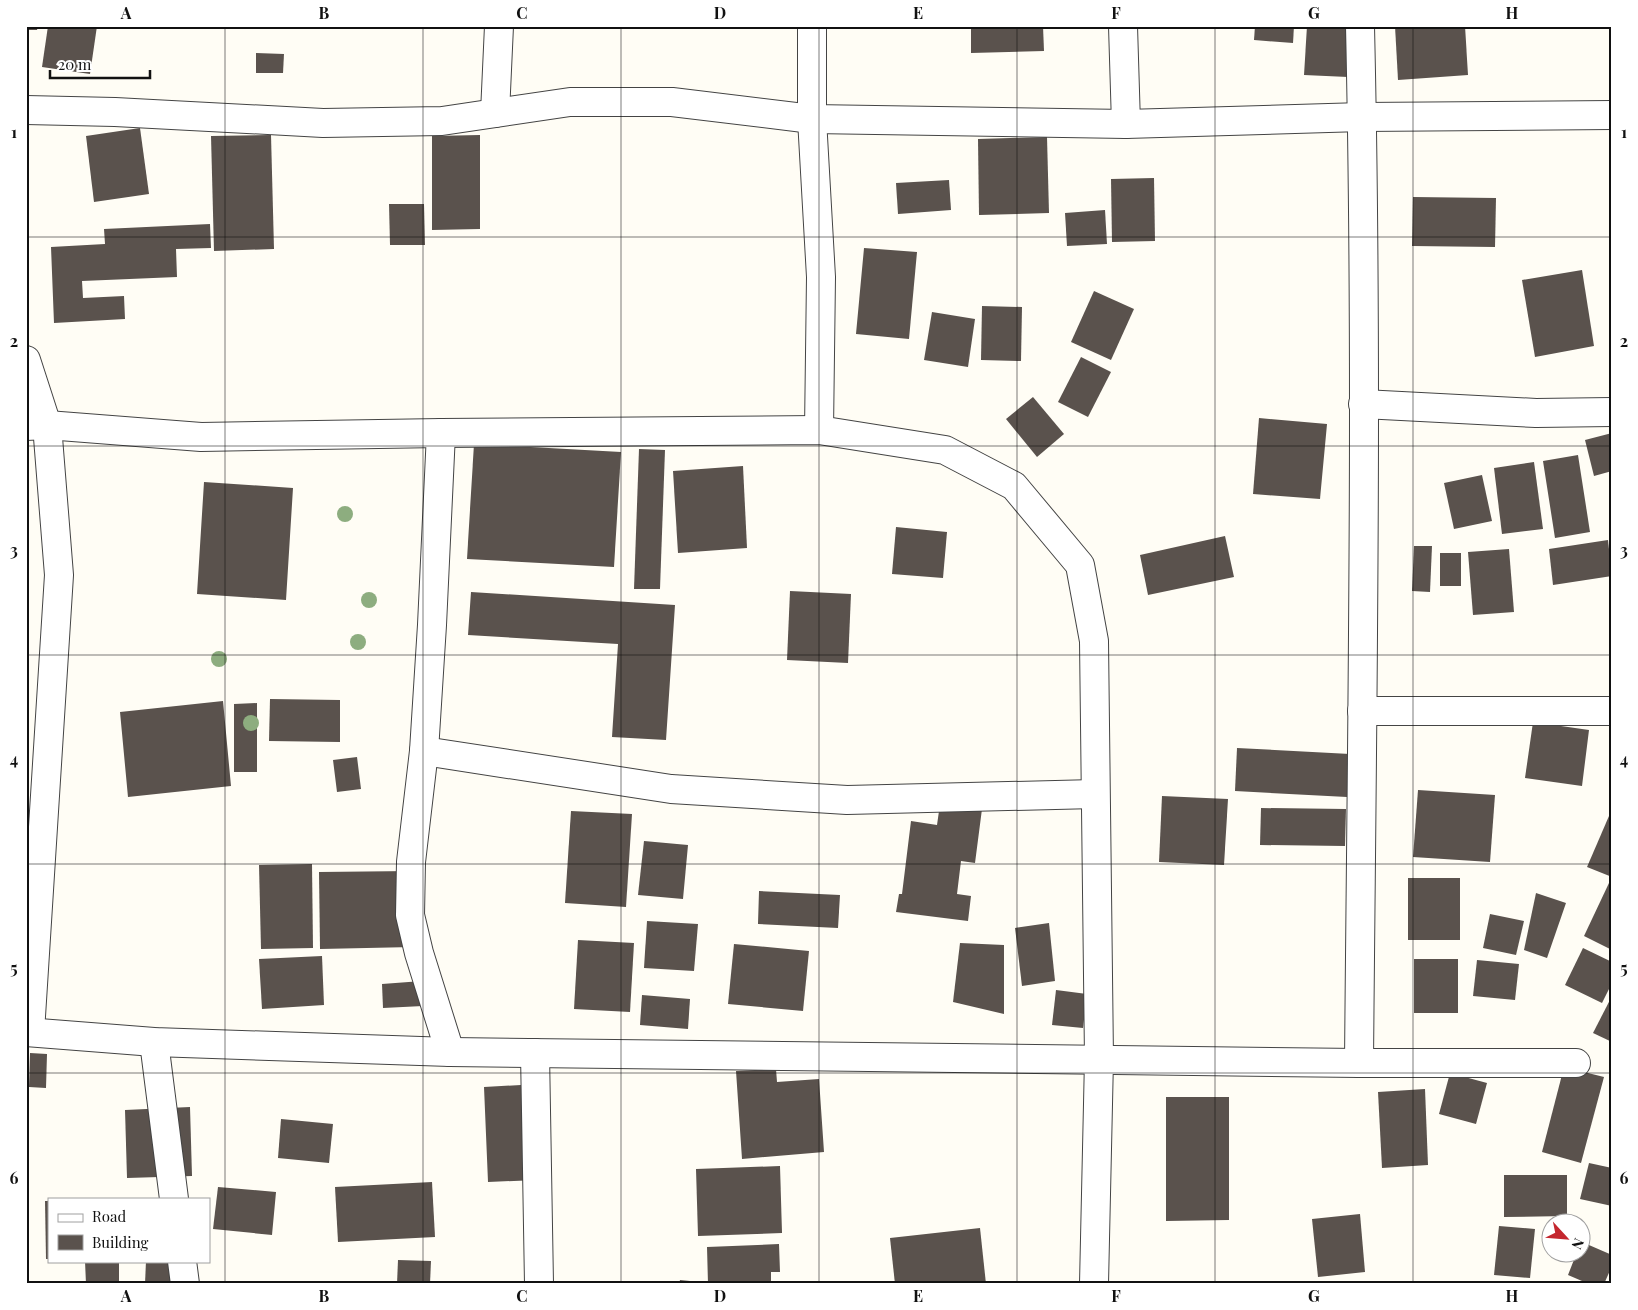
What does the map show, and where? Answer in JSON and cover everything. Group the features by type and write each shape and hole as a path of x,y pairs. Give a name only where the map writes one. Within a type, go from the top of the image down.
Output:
{"street":[{"path":"495,114 500,26"},
{"path":"812,26 812,119 821,277 819,430"},
{"path":"1123,26 1126,124"},
{"path":"1359,1063 1363,404 1360,26"},
{"path":"26,110 115,112 323,123 442,122 570,102 672,102 812,119 1126,124 1362,117 1612,115"},
{"path":"26,360 59,575 28,1032 154,1042 450,1052 1359,1063 1576,1063"},
{"path":"1363,404 1536,413 1612,412"},
{"path":"37,425 201,437 441,432 819,430 945,450 1014,486 1080,565 1094,641 1099,1059 1094,1284"},
{"path":"441,432 424,751 411,862 410,915 418,953 450,1052"},
{"path":"1362,712 1612,711"},
{"path":"424,751 681,790 847,800 1095,794"},
{"path":"154,1042 174,1198"},
{"path":"535,1053 539,1284"},
{"path":"182,1262 185,1284"}],"building":[{"path":"26,26 38,26 37,30 26,30"},
{"path":"48,26 97,26 90,74 42,67"},
{"path":"971,26 1043,26 1044,51 971,53"},
{"path":"1255,26 1294,26 1293,43 1254,40"},
{"path":"1307,26 1350,26 1348,77 1304,75"},
{"path":"1395,26 1465,26 1468,75 1398,80"},
{"path":"256,53 284,54 283,73 256,73"},
{"path":"140,128 149,194 94,202 86,136"},
{"path":"271,135 274,249 214,251 211,136"},
{"path":"480,135 480,229 432,230 432,136"},
{"path":"1047,137 1049,213 979,215 978,139"},
{"path":"1154,178 1155,241 1112,242 1111,179"},
{"path":"949,180 951,210 898,214 896,183"},
{"path":"1413,197 1496,198 1495,247 1412,246"},
{"path":"389,204 424,204 425,245 390,245"},
{"path":"1105,210 1107,244 1067,246 1065,213"},
{"path":"210,224 211,248 176,249 177,277 82,281 83,298 124,296 125,319 54,323 51,247 105,244 104,229"},
{"path":"864,248 917,252 909,339 856,334"},
{"path":"1582,270 1594,346 1535,357 1522,280"},
{"path":"1094,291 1134,309 1111,360 1071,342"},
{"path":"982,306 1022,307 1021,361 981,360"},
{"path":"932,312 975,319 968,367 924,360"},
{"path":"1081,357 1111,372 1088,417 1058,402"},
{"path":"1033,397 1064,434 1037,457 1006,419"},
{"path":"1259,418 1327,424 1320,499 1253,494"},
{"path":"1612,433 1612,471 1594,476 1585,440"},
{"path":"474,444 621,452 614,567 467,559"},
{"path":"639,449 665,450 660,589 634,589"},
{"path":"1578,455 1590,532 1555,538 1543,461"},
{"path":"1534,462 1543,529 1502,534 1494,468"},
{"path":"743,466 747,548 678,553 673,471"},
{"path":"1482,475 1492,521 1454,529 1444,483"},
{"path":"204,482 293,488 286,600 197,594"},
{"path":"896,527 947,532 943,578 892,574"},
{"path":"1225,536 1234,577 1148,595 1140,555"},
{"path":"1608,540 1612,576 1553,585 1549,549"},
{"path":"1414,546 1432,546 1430,592 1412,591"},
{"path":"1509,549 1514,612 1473,615 1468,552"},
{"path":"1440,553 1461,553 1461,586 1440,586"},
{"path":"790,591 851,594 848,663 787,660"},
{"path":"471,592 675,605 666,740 612,737 618,644 468,635"},
{"path":"270,699 340,700 340,742 269,741"},
{"path":"223,701 231,786 128,797 120,712"},
{"path":"257,703 257,772 234,772 234,704"},
{"path":"1533,722 1589,730 1582,786 1525,778"},
{"path":"1237,748 1350,754 1347,797 1235,791"},
{"path":"357,757 361,789 337,792 333,760"},
{"path":"1418,790 1495,795 1490,862 1413,857"},
{"path":"1162,796 1228,799 1224,865 1159,862"},
{"path":"940,804 982,809 975,863 961,861 957,894 971,896 968,921 896,912 899,894 902,894 911,821 937,825"},
{"path":"1261,808 1346,809 1345,846 1260,845"},
{"path":"1612,809 1612,877 1587,867"},
{"path":"571,811 632,814 626,907 565,903"},
{"path":"644,841 688,845 683,899 638,895"},
{"path":"312,864 313,948 261,949 259,865"},
{"path":"412,871 413,947 320,949 319,872"},
{"path":"1408,878 1460,878 1460,940 1408,940"},
{"path":"1609,883 1612,885 1612,950 1584,936"},
{"path":"759,891 840,895 838,928 758,924"},
{"path":"1536,893 1566,903 1547,958 1524,950"},
{"path":"1490,914 1524,921 1516,955 1483,948"},
{"path":"647,921 698,924 694,971 644,968"},
{"path":"1049,923 1055,981 1022,986 1015,928"},
{"path":"578,940 634,943 630,1012 574,1009"},
{"path":"960,943 1004,945 1004,1014 953,1002"},
{"path":"734,944 809,951 803,1011 728,1004"},
{"path":"1583,948 1612,962 1612,983 1602,1003 1565,985"},
{"path":"322,956 324,1005 262,1009 259,959"},
{"path":"1414,959 1458,959 1458,1013 1414,1013"},
{"path":"1477,960 1519,964 1515,1000 1473,996"},
{"path":"422,981 423,1006 383,1008 382,984"},
{"path":"1056,990 1087,994 1083,1028 1052,1025"},
{"path":"642,995 690,999 688,1029 640,1025"},
{"path":"1612,996 1612,1042 1593,1033"},
{"path":"30,1053 47,1054 46,1088 29,1087"},
{"path":"1564,1067 1604,1077 1581,1163 1542,1152"},
{"path":"776,1069 777,1082 819,1079 824,1152 742,1159 736,1071"},
{"path":"1450,1073 1487,1083 1476,1124 1439,1114"},
{"path":"521,1085 523,1143 535,1143 537,1180 488,1182 484,1087"},
{"path":"1425,1089 1428,1165 1382,1168 1378,1092"},
{"path":"1166,1097 1229,1097 1229,1220 1166,1221"},
{"path":"190,1107 192,1176 127,1178 125,1110"},
{"path":"281,1119 333,1124 329,1163 278,1158"},
{"path":"1589,1163 1612,1168 1612,1206 1580,1199"},
{"path":"780,1166 782,1233 698,1236 696,1169"},
{"path":"1504,1175 1567,1175 1567,1212 1540,1212 1540,1216 1504,1217"},
{"path":"432,1182 435,1237 338,1242 335,1187"},
{"path":"218,1187 276,1192 272,1235 213,1229"},
{"path":"45,1201 48,1201 48,1259 46,1259"},
{"path":"1360,1214 1365,1272 1318,1277 1312,1219"},
{"path":"1499,1226 1535,1229 1530,1278 1494,1275"},
{"path":"980,1228 986,1284 895,1284 890,1238"},
{"path":"779,1244 780,1272 771,1272 771,1284 708,1284 707,1247"},
{"path":"1590,1245 1612,1255 1612,1266 1604,1284 1589,1284 1568,1275 1573,1262 1590,1262"},
{"path":"398,1260 431,1261 430,1284 397,1284"},
{"path":"85,1262 119,1262 119,1284 86,1284"},
{"path":"146,1262 176,1262 175,1284 145,1284"},
{"path":"680,1280 700,1282 699,1284 679,1284"}]}
